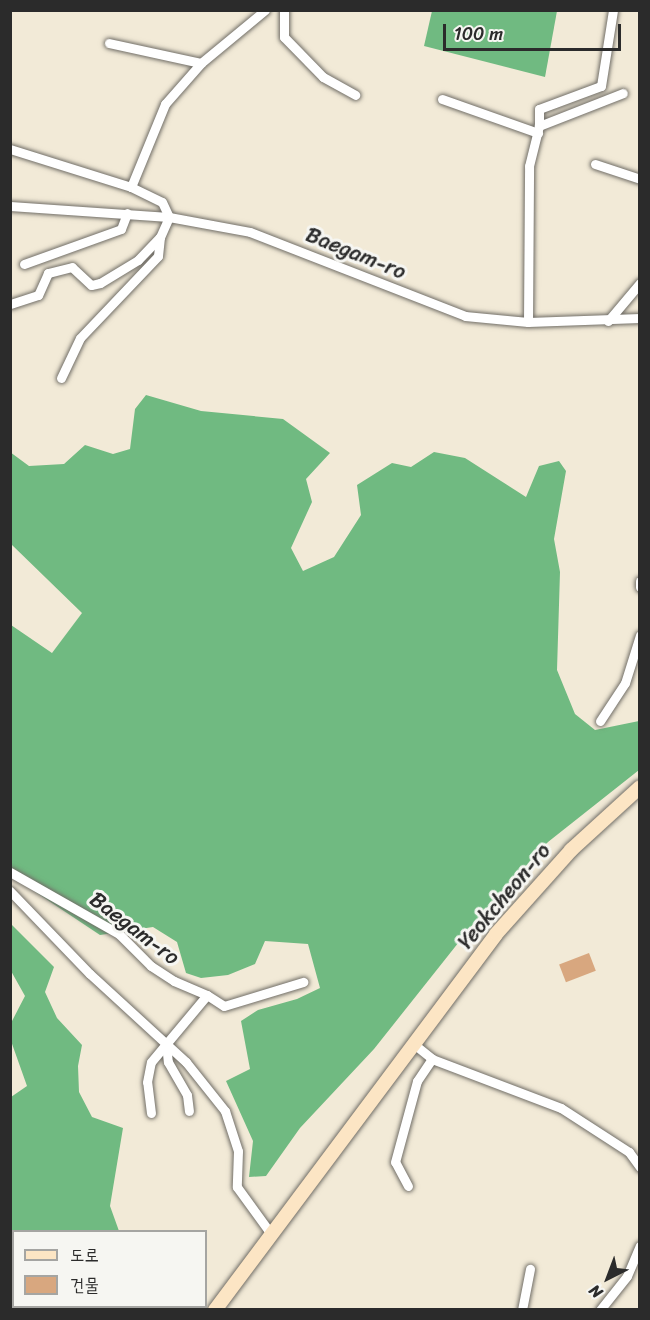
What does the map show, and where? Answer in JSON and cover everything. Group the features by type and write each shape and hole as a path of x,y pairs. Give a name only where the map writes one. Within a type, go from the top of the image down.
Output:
{"street":[{"path":"131,187 165,104 201,63 265,10"},
{"path":"284,10 284,37 323,76 355,95"},
{"path":"528,322 529,166 538,130 539,109 601,86 613,10"},
{"path":"110,43 201,63"},
{"path":"442,99 538,130 623,93"},
{"path":"10,149 131,187 162,202 169,217 160,237 158,256 80,338 61,378"},
{"path":"595,164 639,179"},
{"name":"Baegam-ro","path":"10,206 169,217 250,231 465,316 528,322 638,320"},
{"path":"24,264 121,229 127,213"},
{"path":"10,304 38,296 48,273 72,267 91,285 100,283 138,260 160,237"},
{"path":"608,321 639,283"},
{"path":"639,581 639,587"},
{"path":"600,720 625,683 639,635"},
{"name":"Yeokcheon-ro","path":"215,1310 526,898 591,830 639,787"},
{"name":"Baegam-ro","path":"10,872 119,934 151,966 174,981 207,994 224,1006 303,982"},
{"path":"10,891 90,974 166,1044 225,1111 238,1151 237,1186 272,1234"},
{"path":"151,1113 147,1082 151,1062 207,994"},
{"path":"166,1044 168,1062 187,1095 189,1111"},
{"path":"415,1045 432,1059 561,1108 629,1152 639,1167"},
{"path":"408,1186 395,1162 417,1081 432,1059"},
{"path":"600,1310 627,1276 639,1246"},
{"path":"522,1310 530,1269"}],"green space":[{"path":"432,11 557,11 545,77 424,46"},
{"path":"146,395 201,411 283,419 330,453 306,479 312,502 291,548 303,571 334,557 361,515 357,485 392,463 411,467 434,452 465,458 526,497 539,466 559,461 566,471 554,539 560,572 557,670 575,714 595,730 639,721 639,770 548,842 474,923 374,1049 300,1128 266,1176 249,1177 253,1141 226,1081 250,1069 241,1021 258,1010 297,999 320,988 308,944 265,941 255,964 228,975 201,978 186,973 177,942 153,927 100,935 28,887 11,867 11,625 52,653 82,613 11,544 10,452 29,466 64,464 85,445 113,454 130,449 135,409"},
{"path":"11,924 54,967 45,992 57,1018 82,1045 78,1066 79,1092 92,1117 123,1128 110,1206 119,1230 12,1230 12,1308 145,1309 11,1309 11,1097 27,1086 11,1041 11,1023 25,996 11,971"}],"building":[{"path":"589,953 596,971 566,982 559,964"}]}
